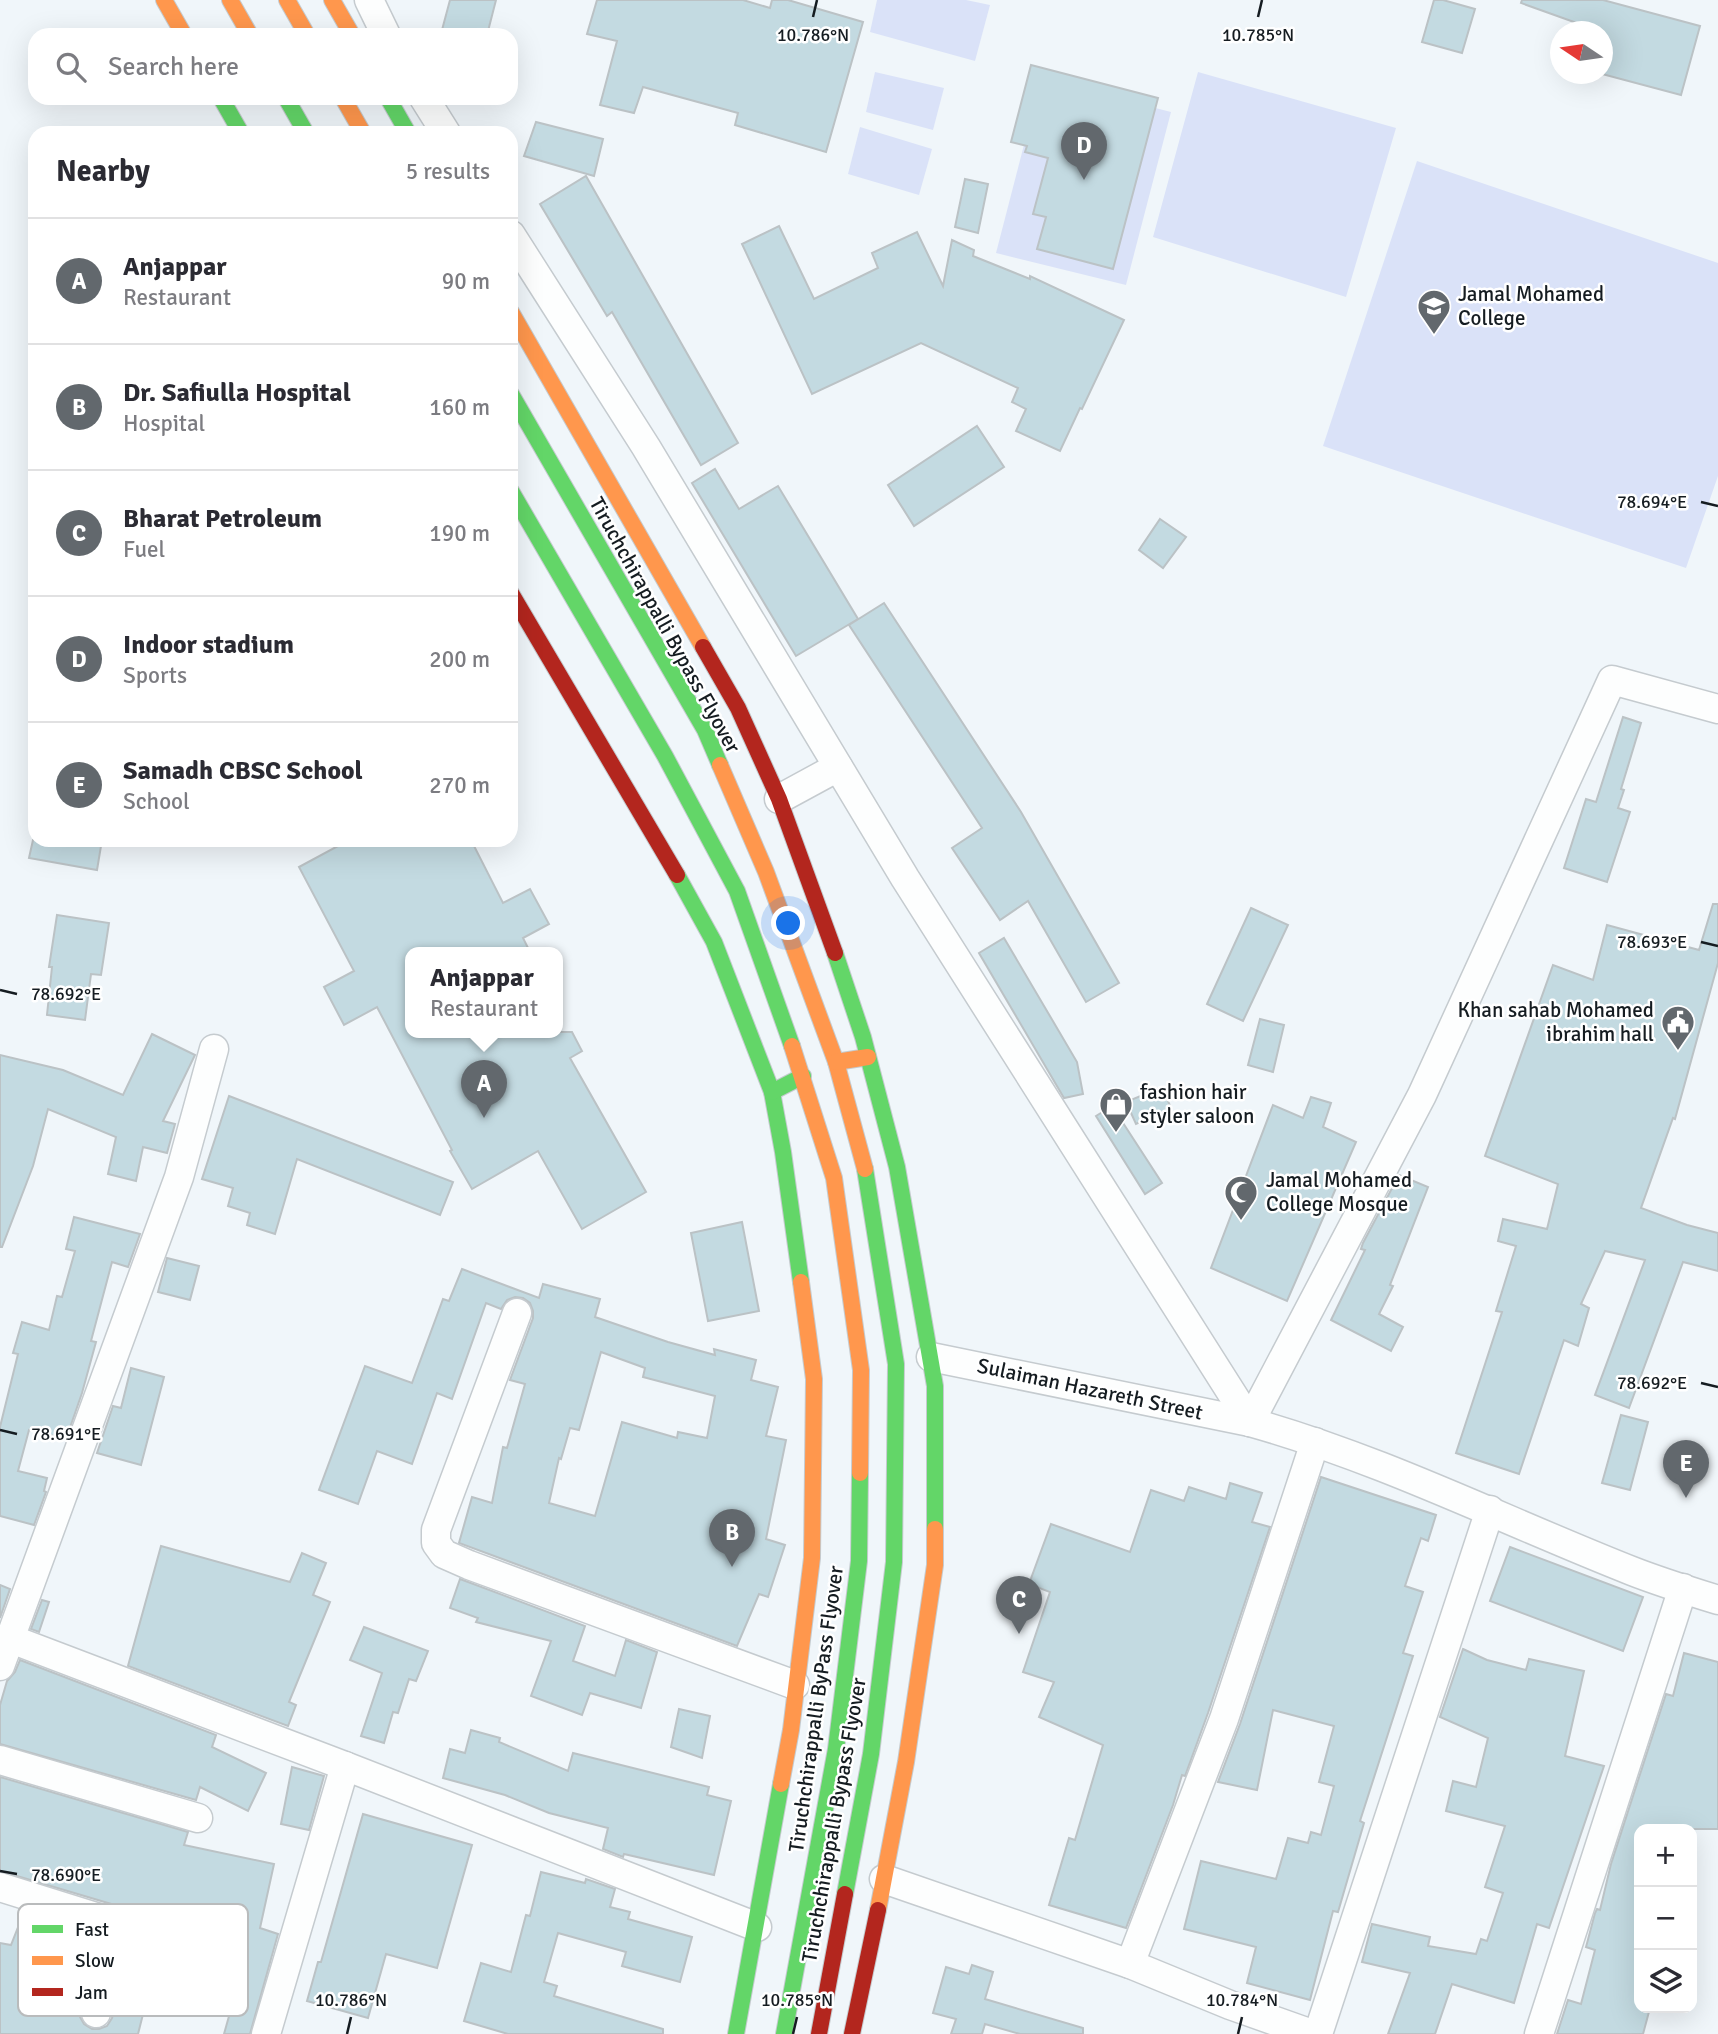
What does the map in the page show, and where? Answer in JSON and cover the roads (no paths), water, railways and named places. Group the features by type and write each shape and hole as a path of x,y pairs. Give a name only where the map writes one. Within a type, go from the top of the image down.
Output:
{"main road":[{"path":"164,0 180,28"},
{"path":"230,0 246,28"},
{"path":"288,0 303,28"},
{"path":"332,0 348,28"},
{"path":"225,105 237,126"},
{"path":"290,105 302,126"},
{"path":"347,105 359,126"},
{"path":"392,105 404,126"},
{"path":"518,324 738,708 779,799 814,891 868,1057 897,1167 935,1385 934,1565 906,1762 852,2034"},
{"name":"Tiruchchirappalli Bypass Flyover","path":"518,406 705,730 766,872 836,1062 867,1175 896,1364 894,1562 871,1754 819,2034"},
{"path":"518,503 665,756 737,891 803,1076 772,1093"},
{"path":"518,605 661,846 714,942 772,1093 787,1176 814,1380 812,1558 791,1730 757,1927 738,2011 736,2034"},
{"path":"836,1062 868,1057"},
{"name":"Tiruchchirappalli ByPass Flyover","path":"784,2034 836,1749 859,1561 861,1370 834,1178 803,1076"}],"street":[{"path":"369,0 383,28"},
{"path":"428,105 442,126"},
{"path":"518,245 646,447 905,878 1250,1422 1422,1094 1612,680 1718,709"},
{"path":"779,799 838,767"},
{"path":"0,1666 179,1177 214,1049"},
{"path":"517,1313 436,1530 436,1543 444,1554 795,1685"},
{"name":"Sulaiman Hazareth Street","path":"930,1357 1250,1422 1315,1442 1490,1510 1633,1572 1718,1600"},
{"path":"1130,1964 1224,1719 1315,1442"},
{"path":"1318,2034 1490,1510"},
{"path":"1539,2034 1683,1588"},
{"path":"11,1639 757,1927"},
{"path":"0,1760 198,1818"},
{"path":"266,2034 345,1766"},
{"path":"884,1879 1130,1964 1230,2005 1312,2034"},
{"path":"0,1887 54,1904"}],"place":[{"name":"Indoor stadium","path":"1084,180"},
{"name":"Jamal Mohamed College","path":"1434,336"},
{"name":"Khan sahab Mohamed ibrahim hall","path":"1678,1052"},
{"name":"Anjappar","path":"484,1118"},
{"name":"fashion hair styler saloon","path":"1116,1134"},
{"name":"Jamal Mohamed College Mosque","path":"1241,1222"},
{"name":"Samadh CBSC School","path":"1686,1498"},
{"name":"Dr. Safiulla Hospital","path":"732,1567"},
{"name":"Bharat Petroleum","path":"1019,1634"}]}
